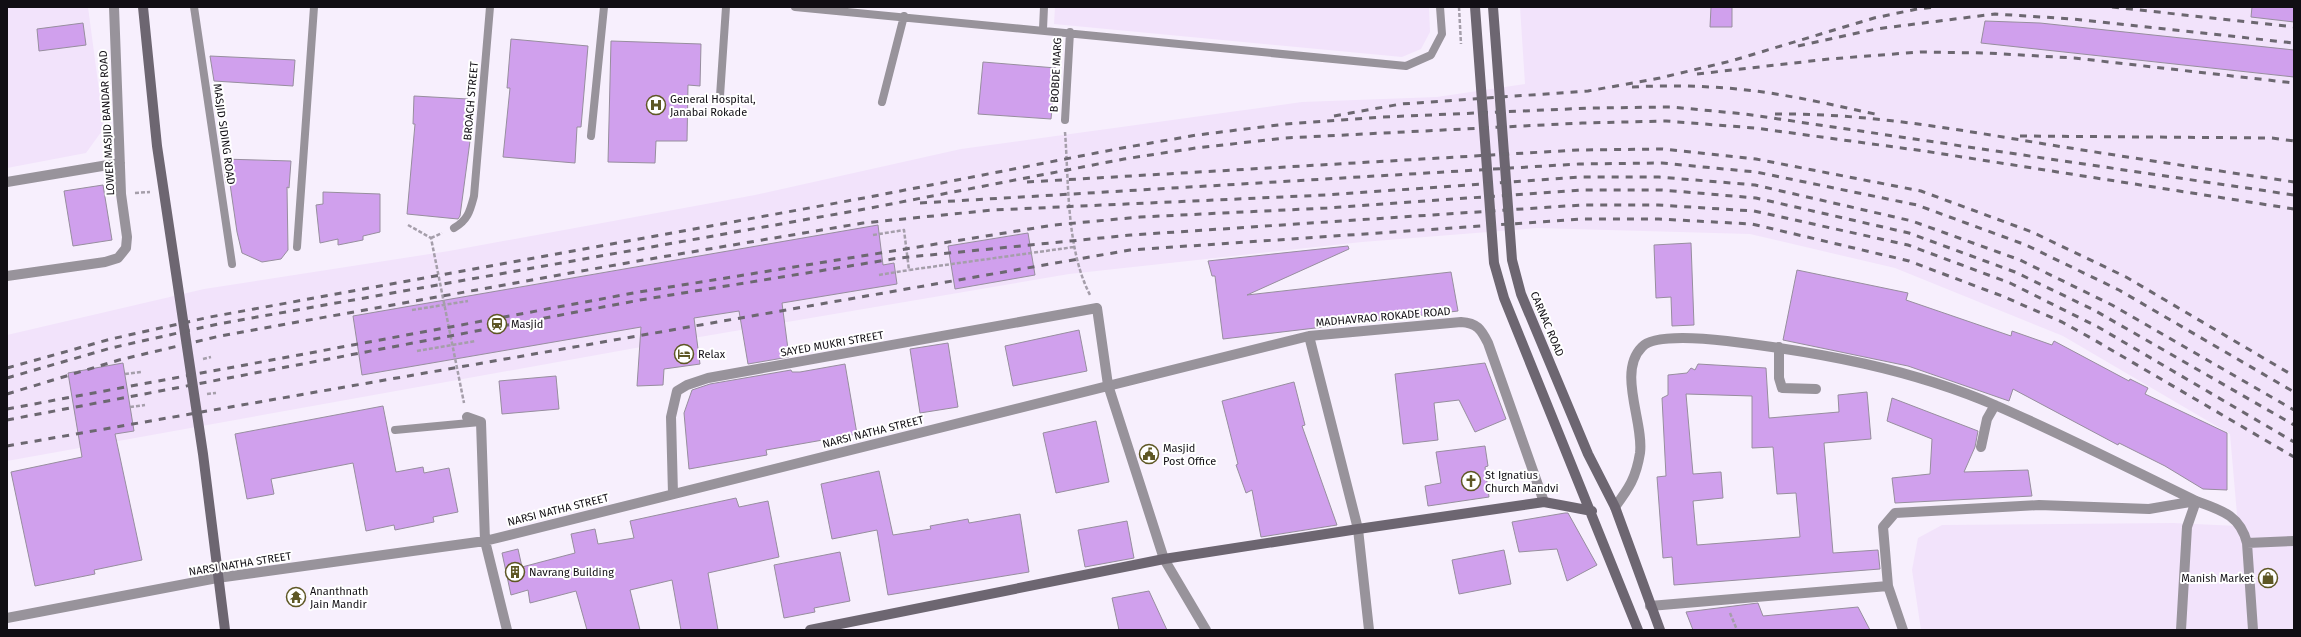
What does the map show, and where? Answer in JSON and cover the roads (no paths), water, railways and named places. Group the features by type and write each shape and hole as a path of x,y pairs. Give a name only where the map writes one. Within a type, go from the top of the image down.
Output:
{"street":[{"name":"LOWER MASJID BANDAR ROAD","path":"7,276 105,262 118,258 126,248 127,237 121,194 114,7"},
{"path":"143,7 157,146 203,454 225,630"},
{"path":"1475,7 1494,263 1504,298 1592,511 1638,630"},
{"name":"CARNAC ROAD","path":"1493,7 1512,260 1521,294 1588,454 1615,507 1660,630"},
{"path":"7,182 120,163"},
{"name":"SAYED MUKRI STREET","path":"673,494 670,417 677,391 687,384 708,378 1097,308 1108,385"},
{"name":"MADHAVRAO ROKADE ROAD","path":"1108,385 1308,336 1471,322 1480,328 1488,343 1544,502"},
{"path":"1308,336 1358,529 1369,630"},
{"path":"1615,507 1634,480 1640,451 1631,364 1642,346 1653,340 1704,338 1780,347 1873,365 1995,405 2196,501 2220,510 2238,521 2244,529 2247,543 2253,630"},
{"path":"1780,347 1779,378 1782,388 1816,389"},
{"path":"1108,385 1164,559 1206,630"},
{"name":"NARSI NATHA STREET","path":"7,618 218,578 485,541 1108,385"},
{"path":"1981,447 1988,419 1995,405"},
{"path":"467,417 481,422 485,541 507,630"},
{"path":"1903,630 1888,586 1884,527 1895,513 2039,505 2149,509 2196,501"},
{"path":"2181,630 2187,527 2196,501"},
{"path":"810,630 1164,559 1358,529 1544,502 1592,511"},
{"path":"2247,543 2294,541"},
{"path":"1650,606 1888,586"}],"lane":[{"name":"MASJID SIDING ROAD","path":"194,7 232,264"},
{"path":"297,247 314,7"},
{"name":"BROACH STREET","path":"454,228 462,224 469,216 474,196 490,7"},
{"path":"592,136 604,7"},
{"path":"720,96 726,7"},
{"path":"794,7 871,10 904,16 1406,66 1431,55 1442,34 1440,7"},
{"path":"1043,29 1044,7"},
{"path":"882,102 904,16"},
{"name":"B BOBDE MARG","path":"1065,120 1070,32"},
{"path":"395,430 481,422"}],"railway":[{"path":"1334,116 1401,104 1588,91 1660,78 1731,61 1874,18 1917,9 1936,7"},
{"path":"2112,7 2294,27"},
{"path":"1798,46 1876,29 1995,14 2073,19 2294,43"},
{"path":"1697,74 1829,59 1920,52 1986,53 2074,58 2294,83"},
{"path":"1632,87 1693,86 1753,91 1804,99 1880,115"},
{"path":"7,368 111,339 210,317 864,198 1122,148 1197,135 1286,124 1383,117 1592,108 1671,107 1745,114 2294,195"},
{"path":"1775,114 1810,114 1879,119 2294,182"},
{"path":"7,378 111,348 218,324 865,209 1124,159 1196,148 1285,138 1582,123 1666,121 1755,128 1924,151 2294,209"},
{"path":"2020,136 2272,138 2294,141"},
{"path":"1027,182 1578,150 1662,149 1756,159 1921,191 2032,232 2126,277 2294,376"},
{"path":"920,203 1579,164 1662,163 1756,172 1917,205 2026,245 2119,290 2294,392"},
{"path":"7,394 119,360 220,336 632,262 863,223 993,210 1326,195 1581,177 1659,177 1755,185 1912,221 2020,260 2112,305 2294,410"},
{"path":"7,409 639,292 1054,225 1140,217 1327,208 1582,190 1662,190 1756,198 1909,233 2015,272 2094,310 2294,425"},
{"path":"7,420 640,300 899,258 1131,235 1582,205 1658,205 1754,211 1908,245 2010,283 2098,327 2294,442"},
{"path":"7,446 1130,250 1583,219 1659,219 1752,224 1909,261 2002,296 2062,322 2294,457"}],"place":[{"name":"General Hospital, Janabai Rokade","path":"656,105"},
{"name":"Masjid","path":"497,324"},
{"name":"Relax","path":"684,354"},
{"name":"Masjid Post Office","path":"1149,454"},
{"name":"St Ignatius Church Mandvi","path":"1471,481"},
{"name":"Navrang Building","path":"515,572"},
{"name":"Manish Market","path":"2268,578"},
{"name":"Ananthnath Jain Mandir","path":"296,597"}]}
